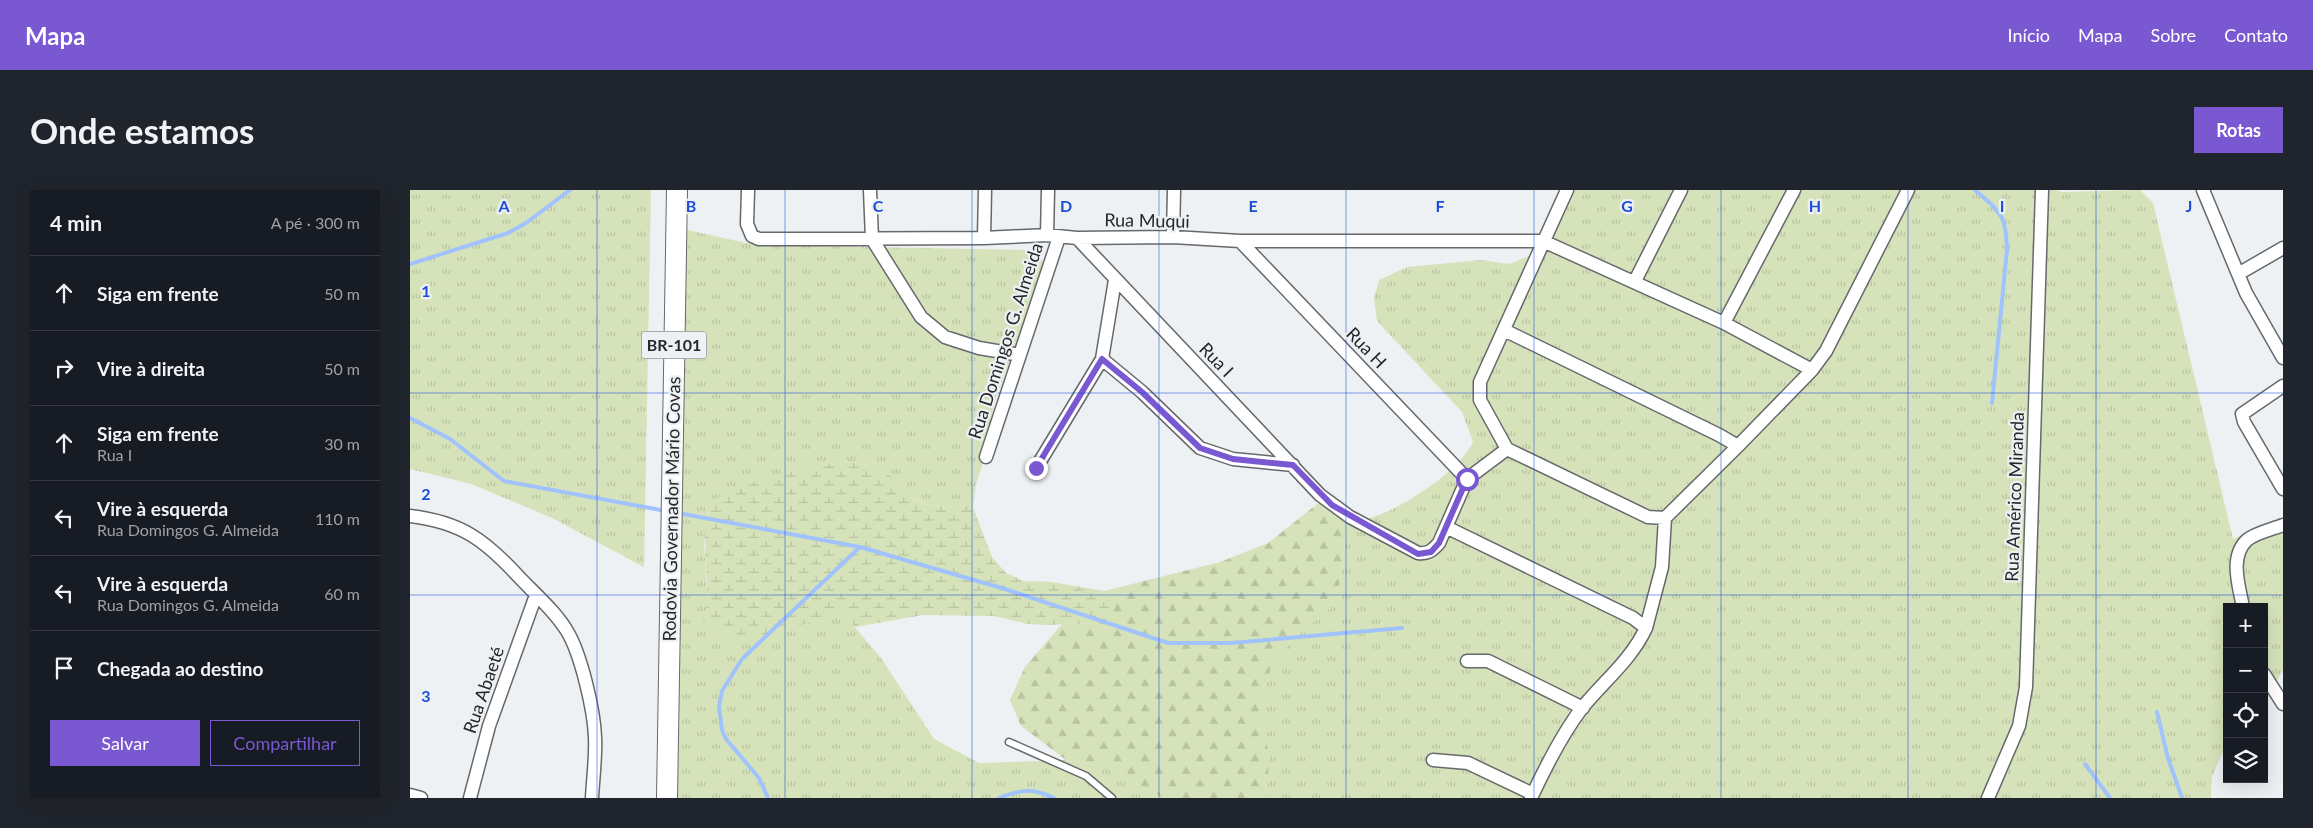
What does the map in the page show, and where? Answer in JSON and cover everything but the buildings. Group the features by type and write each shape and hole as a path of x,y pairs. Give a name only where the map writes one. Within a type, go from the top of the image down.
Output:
{"main road":[{"name":"Rodovia Governador Mário Covas","path":"668,798 678,190"}],"street":[{"name":"Rua Muqui","path":"748,190 747,224 752,236 760,238 872,239 1053,236 1077,238 1173,237 1240,241 1543,241"},
{"path":"870,190 872,239 921,317 945,337 979,348 1020,355"},
{"path":"984,238 985,190"},
{"name":"Rua Domingos G. Almeida","path":"986,457 1020,355 1053,236 1048,190"},
{"path":"1173,237 1174,190"},
{"path":"1568,190 1480,382 1480,400 1507,449 1648,517 1665,518"},
{"path":"1635,281 1681,190"},
{"path":"1724,323 1794,190"},
{"path":"1433,760 1468,763 1532,796 1568,728 1638,645 1646,628 1662,567 1665,518 1812,370 1826,351 1908,190"},
{"name":"Rua Américo Miranda","path":"1988,798 2019,726 2026,687 2042,190"},
{"path":"2203,190 2255,311 2283,358"},
{"name":"Rua I","path":"1077,238 1115,280 1332,505 1418,554 1431,552 1439,543 1446,527"},
{"name":"Rua H","path":"1240,241 1467,479"},
{"path":"1543,241 1635,281 1724,323 1812,370"},
{"path":"2238,274 2283,248"},
{"path":"1036,468 1102,359 1115,280"},
{"path":"1504,330 1720,435 1738,446"},
{"path":"1102,359 1142,392 1200,448 1233,459 1293,465"},
{"path":"2283,386 2242,414 2244,422 2283,489"},
{"path":"1507,449 1467,479 1446,527 1633,618 1646,628"},
{"path":"410,516 429,518 456,526 476,536 496,552 567,632 580,665 595,737 592,798"},
{"path":"2242,603 2236,568 2238,554 2248,540 2283,526"},
{"name":"Rua Abaeté","path":"470,798 489,726 536,595"},
{"path":"1467,661 1488,661 1583,708"},
{"path":"2268,680 2283,704"},
{"path":"410,795 421,798"}],"lane":[{"path":"1009,742 1086,776 1112,798"}],"green space":[{"path":"410,190 651,190 644,567 552,518 471,484 410,469"},
{"path":"1572,190 2056,190 2062,192 2140,190 2153,203 2233,539 2283,518 2283,670 2268,698 2268,603 2223,603 2223,751 2212,777 2211,798 1264,798 1267,796 1260,695 1274,663 1293,639 1329,609 1341,580 1347,519 1370,518 1383,514 1412,498 1443,477 1456,465 1473,442 1462,412 1377,321 1374,298 1379,280 1407,267 1480,260 1510,264 1533,254"},
{"path":"683,229 755,245 1036,250 1043,262 1032,303 997,394 985,442 984,460 976,484 973,507 963,505 947,507 925,504 907,495 888,474 876,471 868,466 845,461 734,490 707,513 704,543 708,608 703,622 808,622 841,611 881,658 934,739 979,763 1066,760 1102,766 1164,798 672,798"},
{"path":"845,461 868,466 876,471 889,474 907,495 924,504 947,507 963,505 973,507 992,557 1006,573 1024,581 1052,582 1104,591 1111,596 1107,618 1094,623 1046,625 1027,624 994,616 923,615 855,627 841,611 766,637 729,636 703,622 707,603 706,517 714,502 723,495 738,488 775,476"},
{"path":"1321,501 1347,519 1341,580 1329,609 1293,639 1274,663 1260,695 1269,758 1267,796 1264,798 1164,798 1102,766 1066,760 1021,726 1010,700 1025,667 1062,624 1094,623 1111,596 1104,591 1220,562 1268,543"}],"waterway":[{"path":"410,264 508,233 526,223 570,190"},
{"path":"1975,190 2000,215 2005,229 2007,250 1992,403"},
{"path":"410,418 450,439 504,481 666,511"},
{"path":"678,513 860,547 1005,589 1168,643 1231,643 1402,628"},
{"path":"768,798 759,778 726,739 722,730 719,706 722,691 742,659 860,547"},
{"path":"2157,712 2168,758 2182,798"},
{"path":"2085,764 2110,798"},
{"path":"999,798 1021,791 1033,791 1054,798"}],"route":[{"path":"1036,468 1102,359 1142,392 1200,448 1233,459 1293,465 1320,495 1332,505 1350,517 1418,554 1431,552 1439,543 1467,479"}]}
